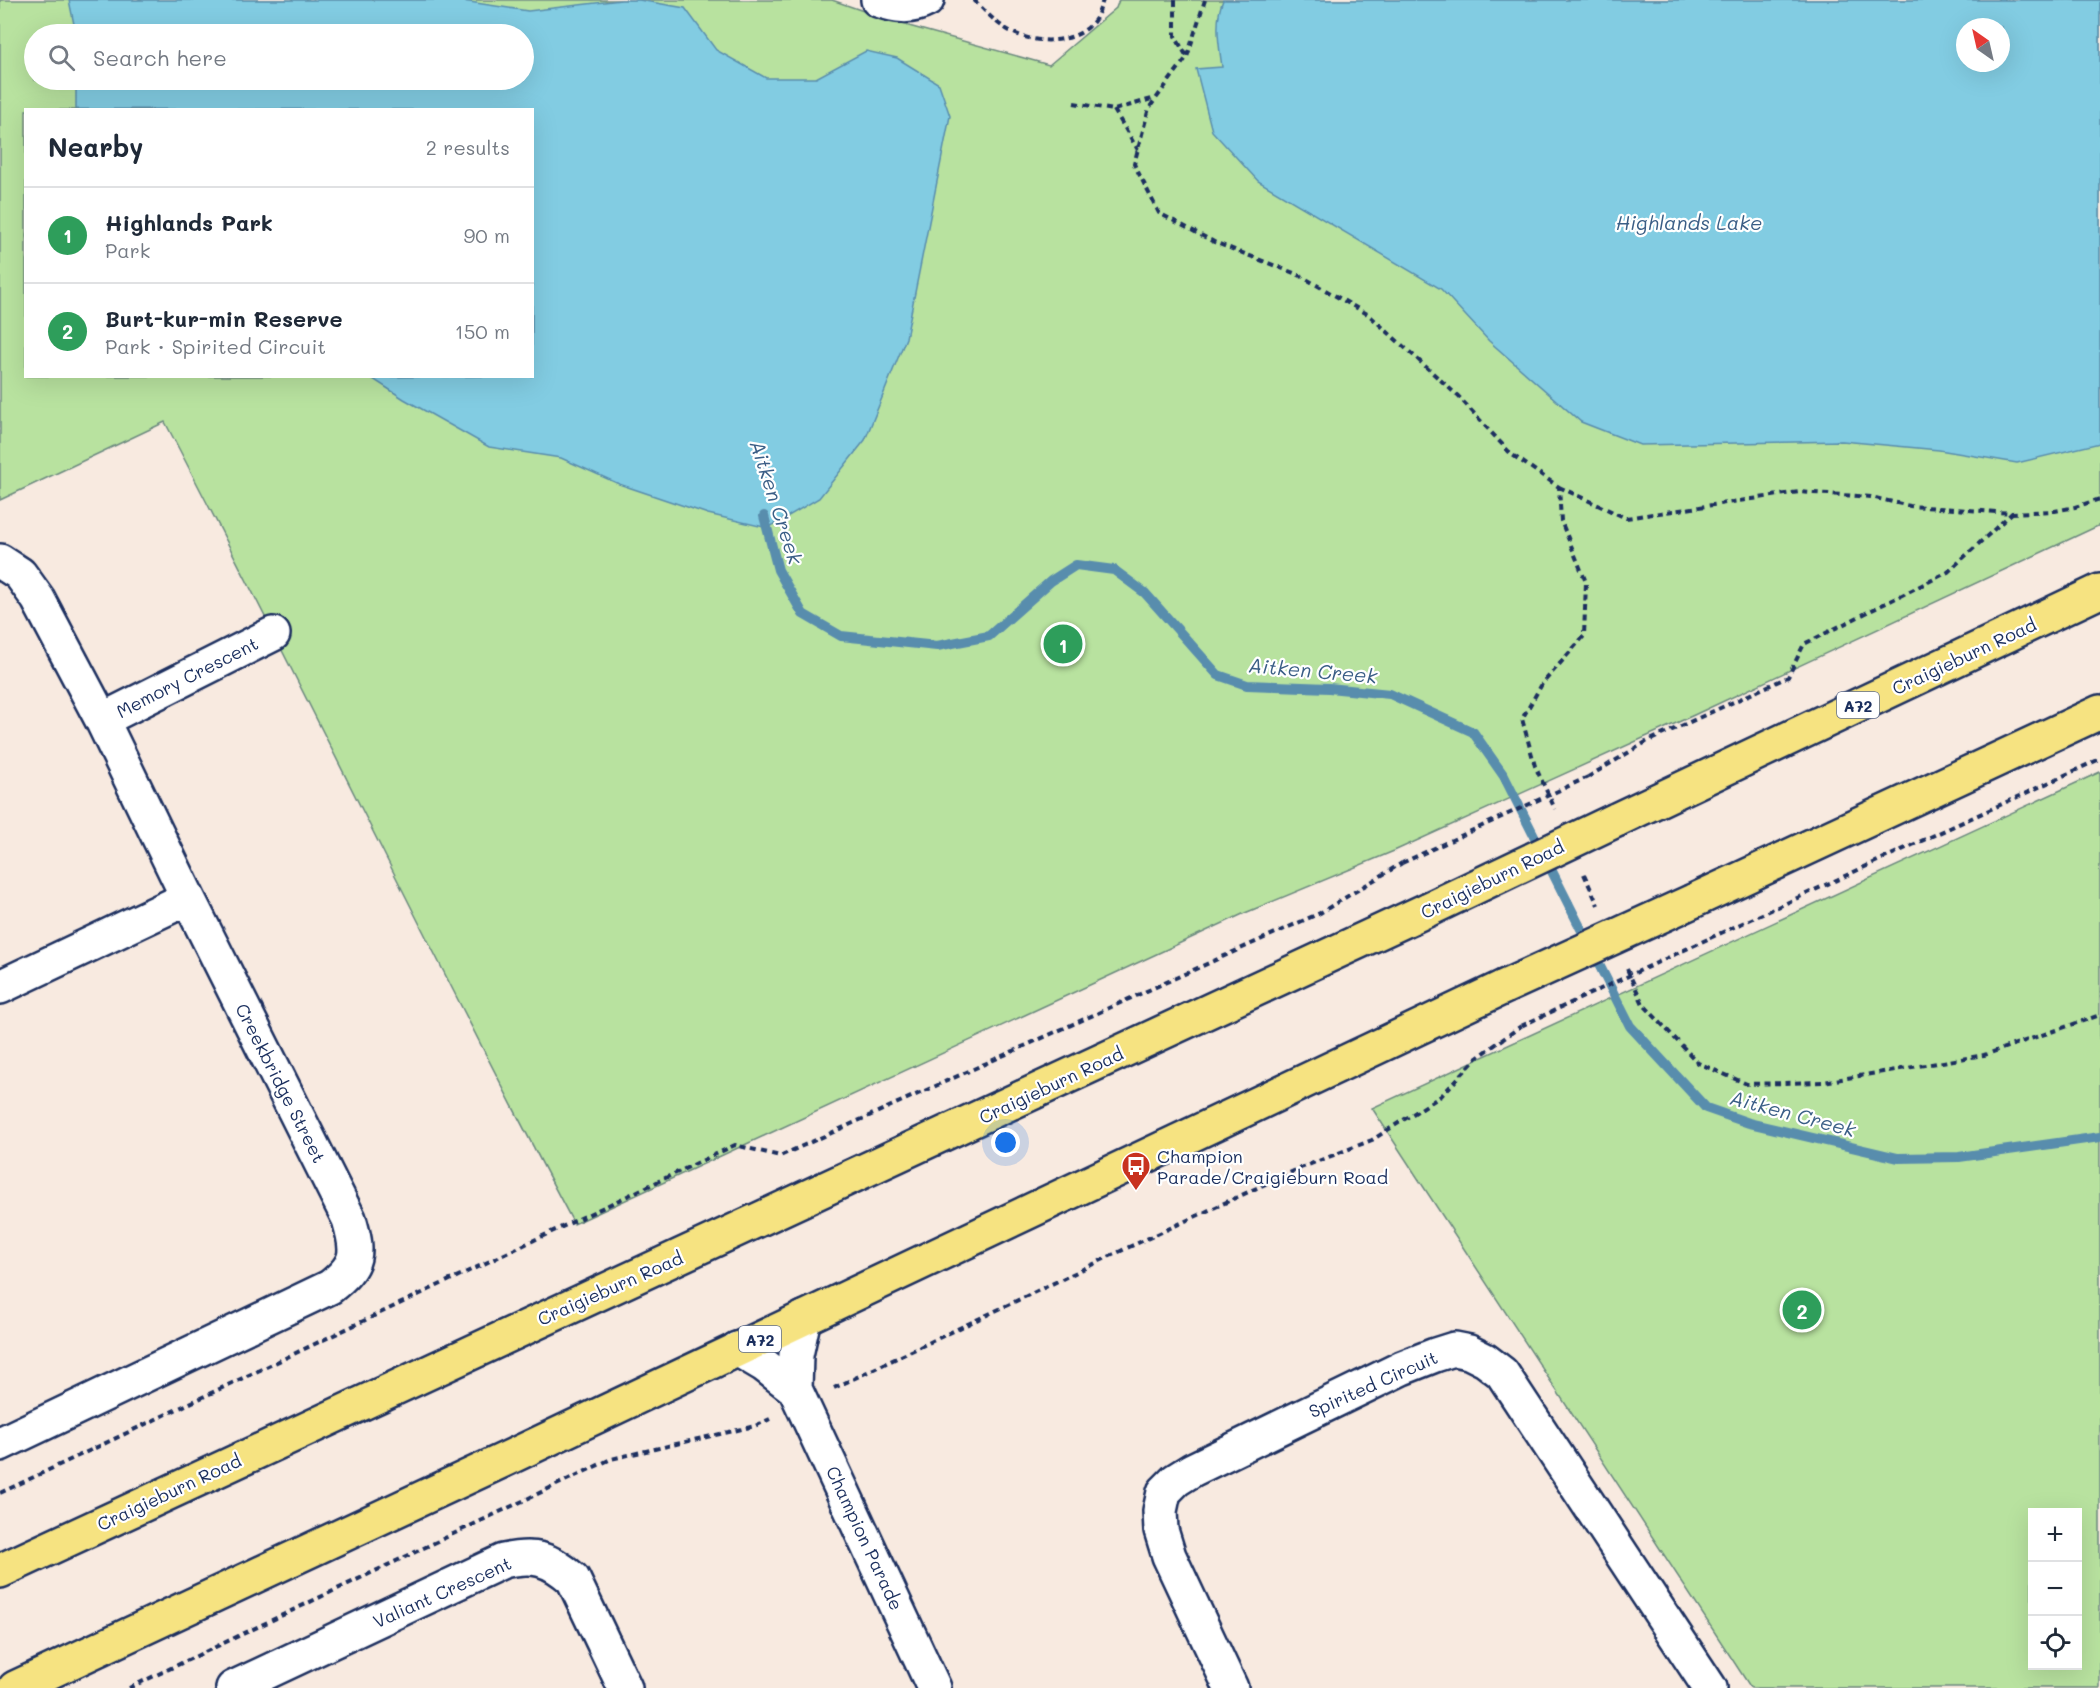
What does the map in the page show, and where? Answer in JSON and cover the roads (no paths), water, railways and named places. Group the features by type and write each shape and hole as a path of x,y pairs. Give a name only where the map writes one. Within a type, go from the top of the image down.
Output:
{"main road":[{"name":"Craigieburn Road","path":"0,1571 1429,909 2100,591"},
{"name":"A72","path":"15,1688 1504,987 2100,712"}],"street":[{"path":"878,0 904,7 915,6 927,0"},
{"name":"Creekbridge Street","path":"0,561 20,574 38,599 102,720 188,898 349,1219 356,1243 353,1260 346,1274 330,1287 0,1444"},
{"name":"Memory Crescent","path":"102,720 273,634"},
{"path":"0,987 188,898"},
{"name":"Champion Parade","path":"804,1318 796,1355 798,1396 934,1688"},
{"name":"Champion Parade","path":"737,1349 764,1365 798,1396"},
{"name":"Spirited Circuit","path":"1231,1688 1169,1556 1161,1530 1160,1511 1164,1492 1176,1480 1192,1470 1402,1368 1454,1349 1485,1359 1502,1373 1697,1684"},
{"name":"Valiant Crescent","path":"233,1688 504,1561 524,1557 542,1559 558,1566 573,1579 625,1688"}],"water":[{"path":"69,0 456,0 528,11 639,0 685,8 716,50 766,78 816,78 866,51 897,58 939,84 950,116 906,338 865,440 819,498 768,528 708,514 619,484 561,458 489,447 372,378 534,378 534,108 76,108 76,90 534,90 534,24 74,24"},
{"name":"Highlands Lake","path":"1223,0 2100,0 2100,443 2017,463 1939,450 1842,441 1640,445 1581,422 1489,341 1441,289 1258,181 1212,131 1196,69 1222,67 1218,33"}],"waterway":[{"name":"Aitken Creek","path":"764,516 778,570 803,614 841,636 937,646 989,636 1051,581 1076,565 1114,570 1145,593 1218,675 1247,685 1329,688 1390,694 1473,732 1504,776 1630,1026 1706,1108 1749,1123 1898,1158 1959,1157 2100,1137"}],"place":[{"name":"Highlands Park","path":"1063,644"},
{"name":"Champion Parade/Craigieburn Road","path":"1136,1192"},
{"name":"Burt-kur-min Reserve","path":"1802,1310"}]}
